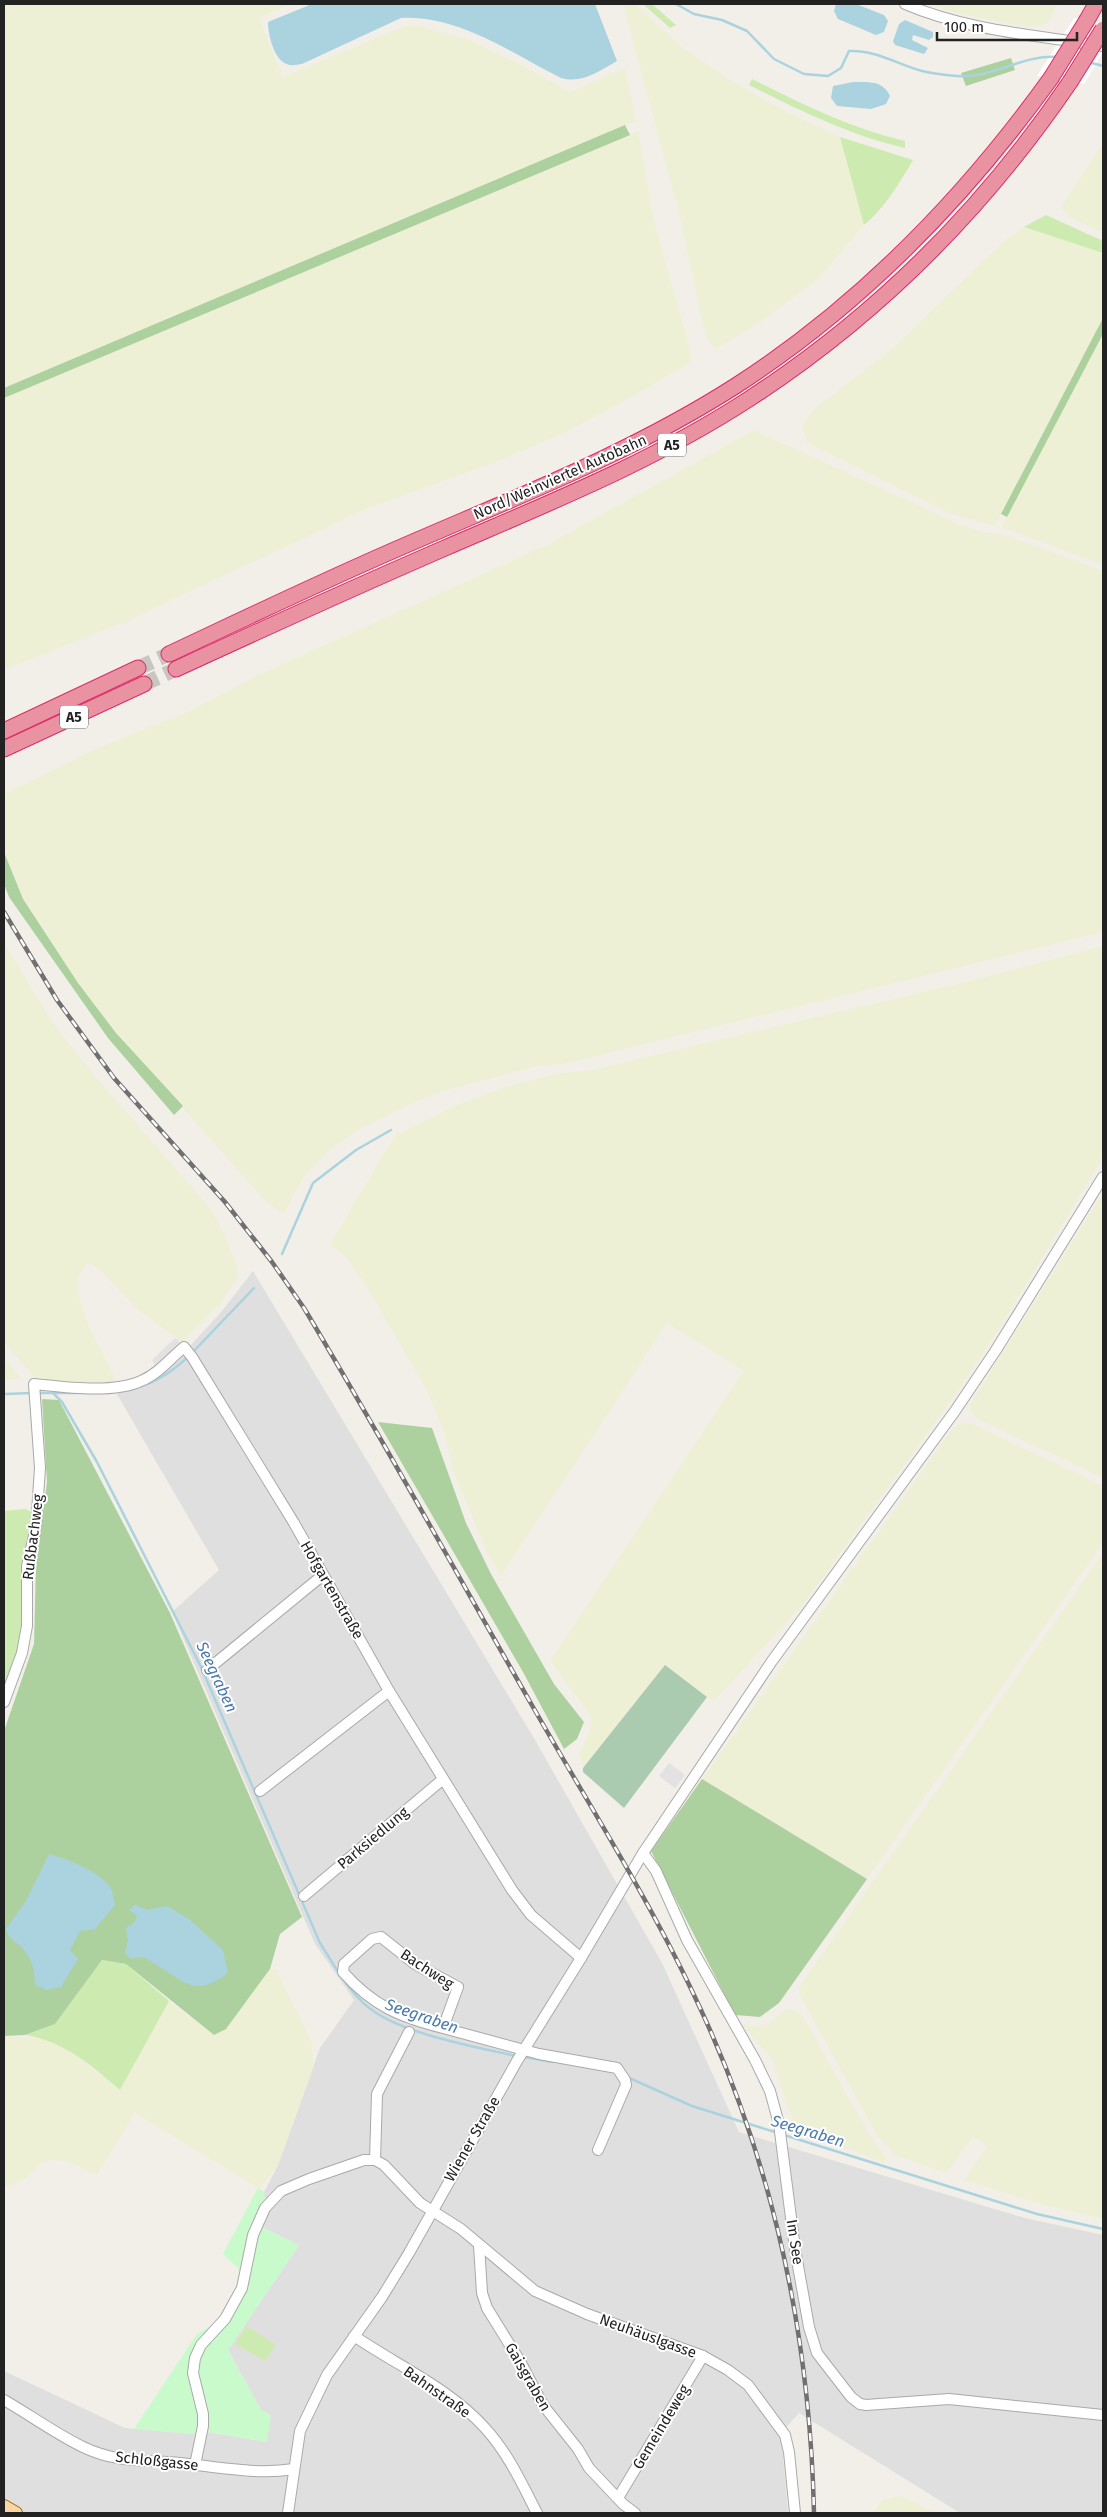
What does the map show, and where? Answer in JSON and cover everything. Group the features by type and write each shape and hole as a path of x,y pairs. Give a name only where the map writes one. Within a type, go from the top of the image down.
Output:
{"highway":[{"name":"Nord/Weinviertel Autobahn","path":"169,654 388,553 602,460 661,430 738,384 828,320 917,240 966,188 1051,78 1096,4"},
{"name":"Nord/Weinviertel Autobahn","path":"176,670 313,606 612,476 667,448 750,399 840,332 929,253 1006,168 1070,82 1103,29"},
{"name":"A5","path":"4,731 138,668"},
{"name":"A5","path":"4,749 144,684"}],"main road":[{"path":"4,2506 16,2513"}],"street":[{"path":"904,4 951,21 980,28 1103,46"},
{"name":"Wiener Straße","path":"288,2513 297,2445 305,2417 327,2375 382,2297 521,2055 643,1853 691,1778 772,1661 960,1403 1006,1336 1103,1177"},
{"name":"Hofgartenstraße","path":"35,1391 119,1387 141,1382 184,1348 323,1575 442,1780 512,1890 531,1914 581,1958"},
{"name":"Rußbachweg","path":"4,1702 22,1653 27,1626 27,1566 36,1527 40,1474 35,1391"},
{"path":"207,1670 323,1575"},
{"path":"260,1791 389,1691"},
{"name":"Parksiedlung","path":"304,1896 442,1780"},
{"name":"Im See","path":"643,1853 656,1871 687,1940 762,2072 782,2139 795,2249 809,2328 817,2353 851,2397 860,2404 866,2405 949,2399 1103,2415"},
{"name":"Bachweg","path":"443,2028 458,1987 415,1964 381,1937 372,1939 344,1964 343,1972 372,2000 391,2012 521,2055 617,2068 623,2076 626,2085 598,2150"},
{"path":"195,2465 203,2426 201,2404 192,2373 195,2358 201,2345 225,2320 242,2288 253,2236 265,2208 281,2191 364,2160 376,2160 377,2094 409,2032"},
{"name":"Neuhäuslgasse","path":"376,2160 384,2165 420,2203 461,2229 522,2283 549,2298 703,2356 728,2370 748,2385 774,2416 785,2435 791,2472 794,2513"},
{"name":"Gaisgraben","path":"479,2244 482,2293 487,2308 521,2363 543,2405 578,2449 589,2468 635,2513"},
{"name":"Bahnstraße","path":"354,2336 441,2390 474,2417 506,2456 537,2513"},
{"name":"Gemeindeweg","path":"618,2498 703,2356"},
{"name":"Schloßgasse","path":"4,2400 82,2447 119,2460 268,2472 294,2470"}],"shaded area":[{"path":"253,1271 535,1740 662,1963 739,2132 1025,2218 1103,2235 1103,2513 960,2513 799,2413 781,2433 788,2513 4,2513 4,2371 125,2428 194,2434 208,2432 267,2442 261,2410 228,2350 299,2245 259,2226 266,2210 264,2192 278,2165 320,2048 354,2000 315,1944 172,1612 219,1570 114,1389 143,1383 189,1347 222,1311"},
{"path":"175,1338 182,1344 156,1368 152,1360"},
{"path":"669,1763 685,1775 675,1788 659,1776"}],"green space":[{"path":"4,4 291,4 259,18 283,77 405,26 419,26 470,40 518,63 570,92 625,68 636,121 4,388"},
{"path":"623,4 635,4 681,46 732,81 783,110 840,137 864,225 818,279 755,326 715,349 708,341 703,326 680,217"},
{"path":"643,4 652,4 676,25 670,28"},
{"path":"929,4 1058,4 1047,24 1028,27 956,13"},
{"path":"1011,58 1015,70 966,86 961,73"},
{"path":"752,79 846,122 905,141 905,148 865,137 806,113 749,85"},
{"path":"625,125 630,135 4,398 4,388"},
{"path":"638,131 654,221 692,357 689,363 566,432 501,460 366,509 127,621 4,670 4,398"},
{"path":"840,137 913,160 885,203 864,225"},
{"path":"1103,143 1103,233 1072,218 1061,208"},
{"path":"1046,215 1103,241 1103,253 1024,227"},
{"path":"1024,227 1103,253 1103,318 995,526 951,514 807,443 802,426 814,409 892,349 1006,239"},
{"path":"1103,318 1103,334 1007,517 1001,514"},
{"path":"1103,334 1103,565 1001,527"},
{"path":"754,430 959,524 983,532 1008,536 1103,571 1103,932 563,1064 541,1065 440,1092 412,1103 354,1132 333,1147 304,1176 284,1214 266,1202 116,1033 78,983 23,899 4,852 4,794 93,750 192,710 256,676 547,545"},
{"path":"4,852 23,899 78,983 116,1033 183,1106 174,1115 108,1038 9,897 4,884"},
{"path":"4,943 52,1022 93,1074 209,1207 224,1233 238,1270 238,1277 220,1304 182,1342 138,1310 102,1272 92,1264 87,1263 77,1279 79,1297 89,1327 117,1382 85,1384 40,1380 34,1377 4,1342"},
{"path":"1103,946 1103,1157 1005,1319 960,1388 805,1602 713,1702 665,1665 583,1768 579,1754 590,1731 591,1717 550,1661 744,1371 667,1323 501,1576 487,1552 453,1471 444,1432 426,1389 365,1284 346,1257 330,1244 397,1132 400,1133 457,1105 506,1087 558,1073 587,1071 966,982"},
{"path":"1103,1193 1103,1478 976,1418 969,1410 971,1403"},
{"path":"4,1357 21,1378 4,1380"},
{"path":"42,1399 59,1400 170,1613 302,1917 280,1934 270,1969 226,2029 214,2035 126,1964 102,1960 55,2024 25,2035 4,2036 4,1731 34,1644 36,1565 47,1482"},
{"path":"378,1422 432,1428 466,1523 491,1574 554,1684 584,1722 577,1739 564,1749 523,1672"},
{"path":"962,1423 971,1423 1103,1486 1103,1543 867,1879 702,1779 953,1428"},
{"path":"25,1509 32,1512 32,1524 21,1580 23,1624 21,1639 4,1688 4,1511"},
{"path":"1103,1553 1103,2219 1037,2203 965,2180 987,2146 973,2137 946,2173 895,2155 878,2137 799,1994 800,1986"},
{"path":"665,1665 707,1697 624,1808 583,1772 583,1768"},
{"path":"702,1779 867,1879 779,2003 760,2017 735,2015 651,1851"},
{"path":"102,1960 126,1964 169,2001 120,2090 65,2048 25,2035 55,2024"},
{"path":"270,1969 276,1969 311,2040 314,2066 278,2165 263,2184 258,2188 135,2113 97,2175 67,2161 52,2160 41,2163 26,2178 14,2185 4,2187 4,2036 40,2038 63,2046 120,2090 169,2001 214,2035 226,2029"},
{"path":"785,2009 792,2009 803,2016 877,2146 887,2157 884,2162 803,2131 793,2123 772,2059 742,2025 760,2026 770,2023"},
{"path":"258,2188 264,2192 266,2210 259,2226 299,2245 228,2350 261,2410 271,2415 267,2442 209,2432 194,2434 134,2429 197,2334 216,2323 239,2285 240,2272 223,2254"},
{"path":"247,2326 276,2345 265,2361 235,2344"},
{"path":"899,2496 936,2513 873,2513 883,2500"}],"water":[{"path":"312,4 595,4 617,61 584,78 561,78 504,47 464,29 422,19 401,18 302,64 291,65 284,63 273,47 268,22"},
{"path":"836,4 856,4 884,15 888,21 884,32 876,35 838,19 834,11"},
{"path":"905,20 933,32 933,37 929,40 913,35 912,40 928,48 924,54 895,45 893,41 899,24"},
{"path":"853,82 874,83 883,87 890,96 886,104 871,109 837,106 831,98 833,86"},
{"path":"49,1854 73,1862 99,1876 111,1889 115,1905 95,1929 80,1931 70,1950 78,1959 61,1987 47,1990 35,1985 34,1971 30,1958 22,1947 9,1936 6,1929 26,1901"},
{"path":"135,1905 147,1910 167,1906 189,1919 223,1950 228,1973 207,1985 192,1985 147,1959 129,1957 125,1952 128,1940 126,1928 134,1923 137,1915 129,1910"}],"pier":[{"path":"1074,18 1103,23 1103,52 1084,84 1037,76"}],"waterway":[{"path":"676,4 694,14 722,20 747,31 774,59 804,74 828,76 841,68 849,51 877,55 926,72 957,76 983,74 1032,59 1058,57"},
{"path":"1088,62 1103,66"},
{"path":"282,1254 313,1183 356,1150 391,1130"},
{"path":"193,1352 254,1288"},
{"path":"137,1387 164,1375 189,1356"},
{"path":"4,1394 32,1393"},
{"path":"37,1393 102,1393"},
{"name":"Seegraben","path":"54,1394 62,1402 97,1462 201,1667 320,1943 340,1975"},
{"name":"Seegraben","path":"343,1979 356,1996 368,2007 402,2026 441,2039 516,2056"},
{"name":"Seegraben","path":"524,2057 553,2062"},
{"name":"Seegraben","path":"627,2077 692,2106 778,2133"},
{"name":"Seegraben","path":"784,2135 1037,2214 1103,2229"}],"tunnel":[{"path":"138,668 169,654"},
{"path":"144,684 176,669"}],"railway":[{"path":"4,912 57,1000 114,1078 225,1202 272,1262 304,1308 663,1932 701,2010 727,2070 749,2131 768,2193 784,2256 796,2319 811,2447 814,2513"}]}
